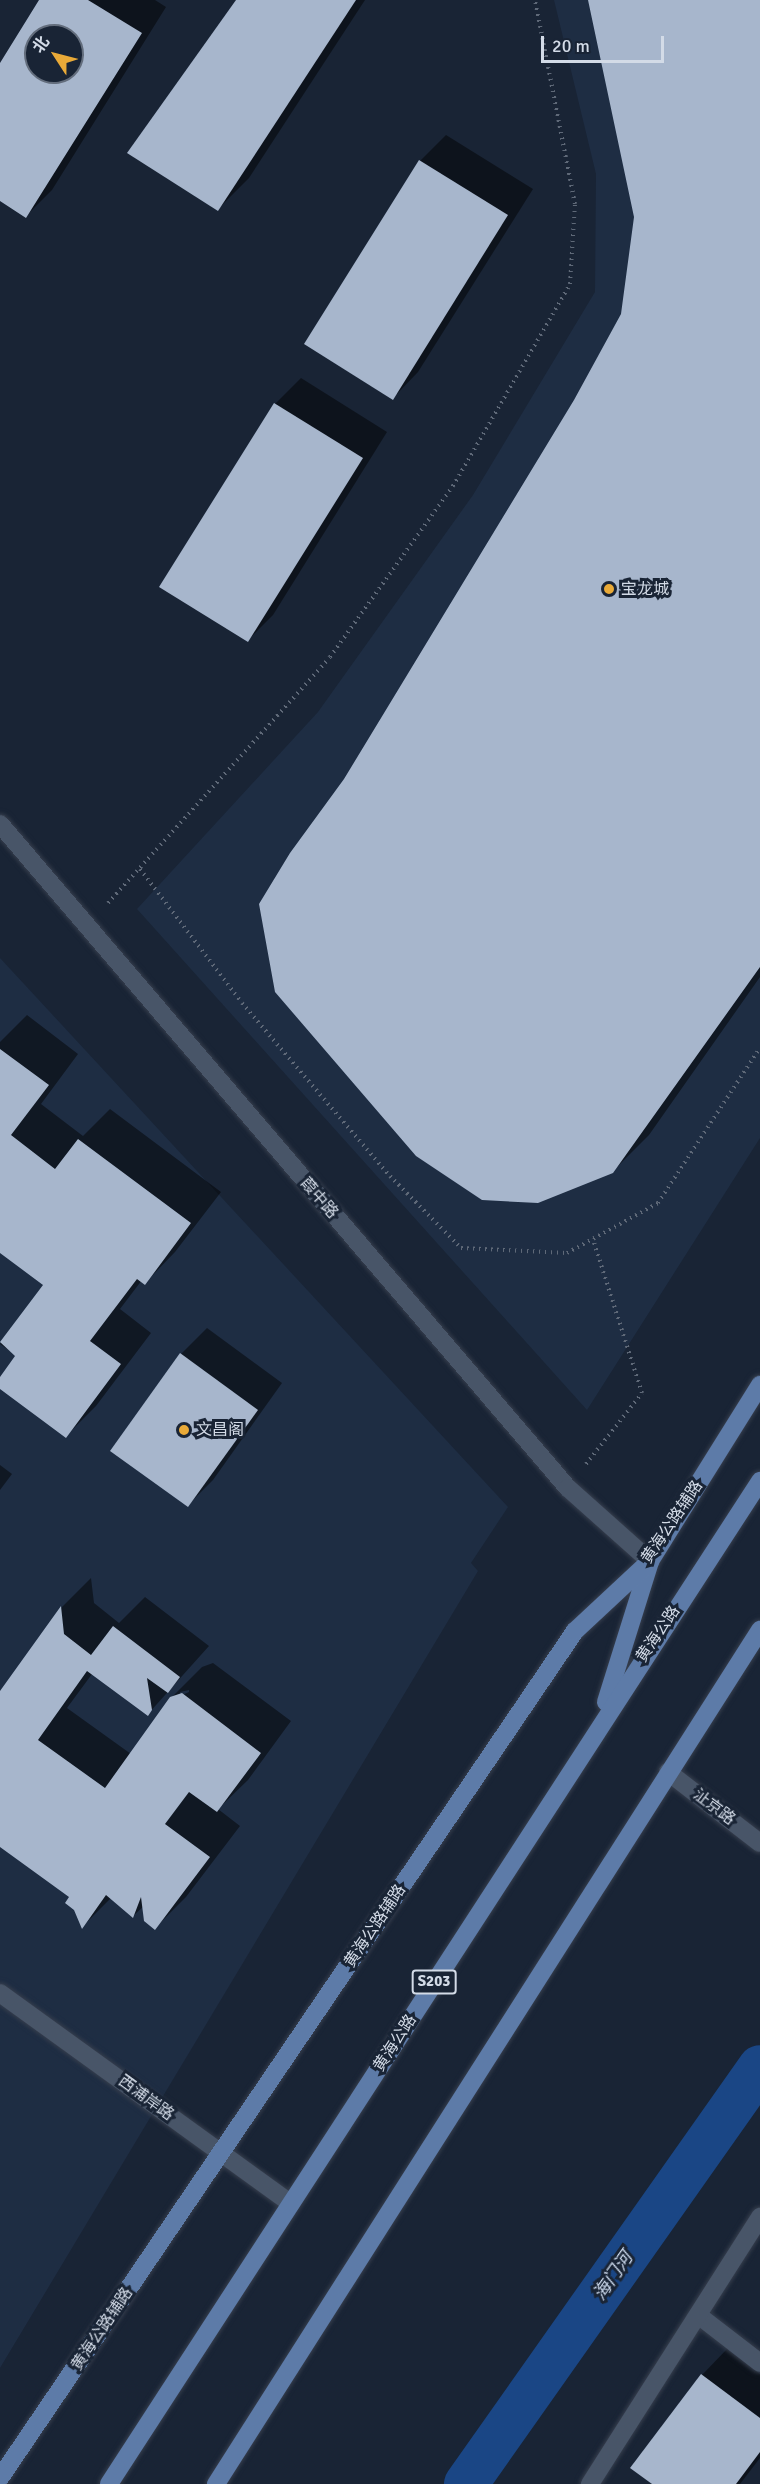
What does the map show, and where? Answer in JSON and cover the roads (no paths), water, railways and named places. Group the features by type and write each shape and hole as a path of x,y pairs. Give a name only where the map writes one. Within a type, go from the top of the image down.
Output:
{"main road":[{"name":"黄海公路辅路","path":"0,2478 575,1631 650,1560 760,1386"},
{"name":"黄海公路","path":"109,2484 599,1724 760,1481"},
{"path":"599,1724 650,1560"},
{"path":"216,2484 760,1630"}],"street":[{"name":"葭中路","path":"0,824 568,1488 650,1560"},
{"name":"沚京路","path":"668,1772 760,1842"},
{"name":"西浦岸路","path":"0,1993 291,2204"},
{"path":"590,2484 760,2217"},
{"path":"698,2315 760,2362"}],"waterway":[{"name":"海门河","path":"466,2484 760,2067"}],"place":[{"name":"宝龙城","path":"609,589"},
{"name":"文昌阁","path":"184,1430"}]}
